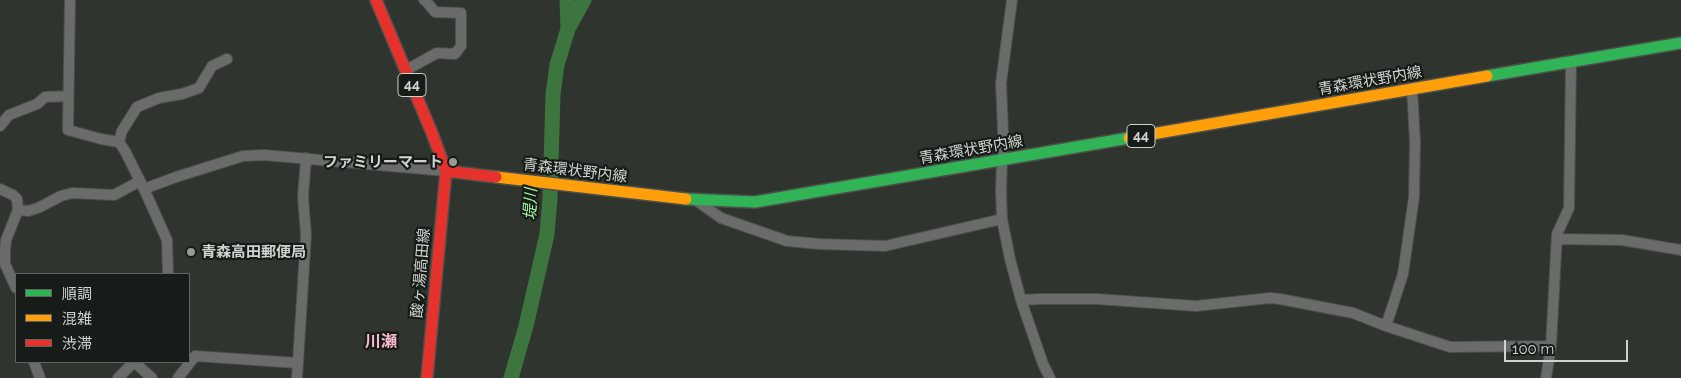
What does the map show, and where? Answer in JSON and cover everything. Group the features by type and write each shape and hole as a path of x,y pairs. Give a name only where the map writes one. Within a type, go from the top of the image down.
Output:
{"main road":[{"name":"44","path":"376,0 446,171"},
{"name":"青森環状野内線","path":"446,171 696,200 755,202 1681,43"},
{"name":"酸ヶ湯高田線","path":"426,378 446,171"}],"street":[{"path":"70,0 68,130 119,142"},
{"path":"406,70 438,53 455,54 461,46 461,13 436,12 424,0"},
{"path":"1012,0 1001,82 1003,131 1002,219 1021,300 1043,364 1050,378"},
{"path":"168,273 167,240 142,185 119,142 122,131 137,107 160,98 182,94 199,88 212,66 227,60"},
{"path":"1546,378 1551,346 1558,230 1569,208 1570,62"},
{"path":"1386,326 1403,274 1414,197 1415,142 1412,88"},
{"path":"0,126 9,115 37,104 45,97 68,96"},
{"path":"18,210 28,211 38,208 61,196 72,193 114,195 243,156 264,155 306,158 446,171"},
{"path":"297,378 306,235 303,197 306,158"},
{"path":"0,189 17,199 18,210 6,240 5,251 5,264 15,286"},
{"path":"696,200 721,218 787,241 819,244 885,246 1002,219"},
{"path":"1557,239 1622,240 1681,250"},
{"path":"1021,300 1097,299 1196,306 1280,298 1353,313 1386,326 1435,340 1450,347 1551,346"},
{"path":"190,362 195,356 298,363"},
{"path":"34,363 40,378"},
{"path":"118,378 133,363"},
{"path":"135,363 152,378"},
{"path":"178,378 190,363"}],"waterway":[{"name":"堤川","path":"567,0 568,29"},
{"name":"堤川","path":"511,378 526,326 547,234 553,94 557,65 568,29 584,0"}],"traffic: fast":[{"path":"1487,76 1681,43"},
{"path":"686,199 755,202 1129,138"}],"traffic: slow":[{"path":"1129,138 1487,76"},
{"path":"496,177 686,199"}],"traffic: jam":[{"path":"376,0 446,171 496,177"},
{"path":"427,378 446,171"}],"place":[{"name":"ファミリーマート","path":"453,162"},
{"name":"青森高田郵便局","path":"191,252"}],"district":[{"name":"川瀬","path":"381,342"}]}
